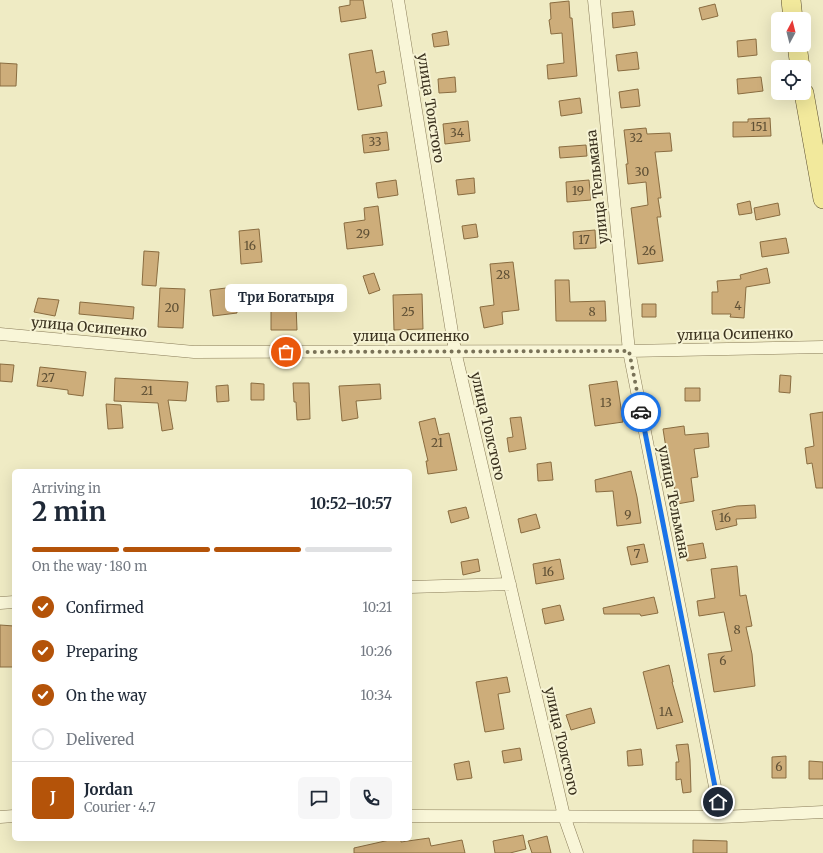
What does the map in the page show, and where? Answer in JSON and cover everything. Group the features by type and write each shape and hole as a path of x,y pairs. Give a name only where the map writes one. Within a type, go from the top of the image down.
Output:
{"main road":[{"path":"790,0 792,12"},
{"path":"805,100 823,199"}],"street":[{"name":"улица Толстого","path":"398,0 455,351 564,816 577,853"},
{"name":"улица Тельмана","path":"594,0 629,351 721,817"},
{"name":"улица Осипенко","path":"0,334 194,352 629,351 823,347"},
{"path":"412,587 510,584"},
{"path":"0,603 12,602"},
{"path":"412,816 721,817 823,812"},
{"path":"0,816 12,816"}],"building":[{"path":"350,0 363,0 366,18 341,22 339,7 350,5"},
{"path":"569,1 577,76 548,79 547,65 564,63 562,33 551,34 549,20 551,19 550,3"},
{"path":"715,4 718,16 702,20 699,8"},
{"path":"633,11 635,25 613,28 612,13"},
{"path":"447,31 449,45 434,47 432,34"},
{"path":"756,39 757,55 738,57 737,41"},
{"path":"372,50 376,73 384,71 386,83 378,85 382,106 358,110 349,54"},
{"path":"637,52 639,69 618,71 616,55"},
{"path":"0,63 17,64 16,86 0,86"},
{"path":"455,77 456,92 439,93 438,79"},
{"path":"761,77 763,91 738,94 737,79"},
{"path":"638,89 640,106 621,108 619,92"},
{"path":"580,98 582,113 561,116 559,101"},
{"path":"770,118 771,136 733,137 733,122 748,122 748,119"},
{"path":"468,121 470,141 445,144 443,124"},
{"path":"646,128 647,134 670,133 672,151 655,152 661,198 658,198 661,217 657,217 663,261 638,264 631,208 648,205 646,182 628,184 626,164 628,164 624,130"},
{"path":"387,132 389,150 364,153 362,135"},
{"path":"586,145 587,156 560,158 559,147"},
{"path":"474,178 475,193 458,195 456,180"},
{"path":"396,180 398,195 378,198 376,183"},
{"path":"589,180 591,200 567,202 566,182"},
{"path":"750,201 752,213 739,215 737,204"},
{"path":"778,203 780,215 756,220 754,208"},
{"path":"378,206 383,245 347,249 344,223 365,220 364,208"},
{"path":"476,224 478,237 464,239 462,226"},
{"path":"259,229 262,262 241,264 239,231"},
{"path":"595,230 596,248 574,249 573,232"},
{"path":"786,238 789,253 762,257 760,242"},
{"path":"144,251 159,252 156,286 142,285"},
{"path":"513,262 519,310 502,312 503,324 484,328 480,307 494,305 490,264"},
{"path":"767,268 770,283 746,287 744,318 730,317 731,314 712,314 712,292 718,292 717,281 741,279 740,275"},
{"path":"374,273 380,290 369,294 363,276"},
{"path":"555,280 569,280 570,302 605,301 606,321 556,321"},
{"path":"234,287 237,313 213,316 210,290"},
{"path":"160,288 185,289 183,328 158,327"},
{"path":"422,294 423,329 394,330 393,295"},
{"path":"38,298 59,300 55,316 34,312"},
{"path":"80,302 134,307 133,319 79,314"},
{"path":"642,304 656,304 656,317 642,317"},
{"path":"271,305 296,305 297,330 271,330"},
{"path":"0,364 14,365 12,382 0,381"},
{"path":"40,367 86,372 83,396 68,394 68,390 37,386"},
{"path":"780,375 791,376 790,393 779,392"},
{"path":"115,378 188,382 186,401 168,400 173,429 162,431 158,403 114,401"},
{"path":"617,381 623,422 595,426 589,385"},
{"path":"251,383 264,384 264,400 251,400"},
{"path":"293,383 309,383 310,419 297,420"},
{"path":"380,384 381,399 356,401 358,418 342,421 339,386"},
{"path":"228,385 229,401 217,402 216,386"},
{"path":"685,388 700,388 700,401 685,401"},
{"path":"106,404 121,405 123,428 108,429"},
{"path":"823,412 823,488 816,488 812,463 807,464 805,448 814,446 810,414"},
{"path":"521,417 526,449 509,452 507,438 513,437 510,418"},
{"path":"435,418 439,435 449,433 457,470 428,474 426,461 428,461 419,422"},
{"path":"684,426 685,435 708,433 709,447 694,449 698,477 691,478 694,501 677,504 668,448 666,448 663,429"},
{"path":"551,462 553,480 538,481 537,464"},
{"path":"631,471 641,523 617,526 613,491 596,492 595,480"},
{"path":"755,505 756,518 736,519 737,525 716,530 712,511 737,506"},
{"path":"466,507 469,518 451,523 448,511"},
{"path":"536,514 540,528 521,533 518,519"},
{"path":"703,543 706,558 687,561 685,546"},
{"path":"644,544 648,562 631,565 627,547"},
{"path":"478,559 480,571 463,575 461,562"},
{"path":"560,559 564,579 536,584 533,564"},
{"path":"737,566 740,596 746,595 752,626 746,627 752,654 755,686 714,692 708,654 732,651 724,612 699,616 697,601 715,598 711,569"},
{"path":"654,597 658,613 641,616 640,614 604,614 603,608"},
{"path":"560,605 564,620 545,624 542,609"},
{"path":"0,625 12,626 12,667 0,667"},
{"path":"669,665 683,722 657,729 643,672"},
{"path":"507,677 510,692 498,694 504,729 485,732 476,682"},
{"path":"591,708 595,723 571,730 566,715"},
{"path":"688,744 691,792 683,793 681,779 676,780 676,762 679,762 676,745"},
{"path":"520,748 522,760 504,763 502,751"},
{"path":"641,749 643,765 628,766 627,751"},
{"path":"786,756 786,778 772,778 772,757"},
{"path":"469,761 472,778 457,780 454,764"},
{"path":"809,761 823,762 823,779 809,779"},
{"path":"523,835 526,849 510,853 495,853 493,841"},
{"path":"547,836 551,853 532,853 528,841"},
{"path":"429,838 431,846 462,840 465,853 354,853 354,848 385,841 401,842"},
{"path":"693,840 727,841 727,853 693,853"}],"way so far":[{"path":"286,352 629,351 641,412"}],"place":[{"name":"Три Богатыря","path":"286,352"}],"route":[{"path":"641,412 718,802"}]}
